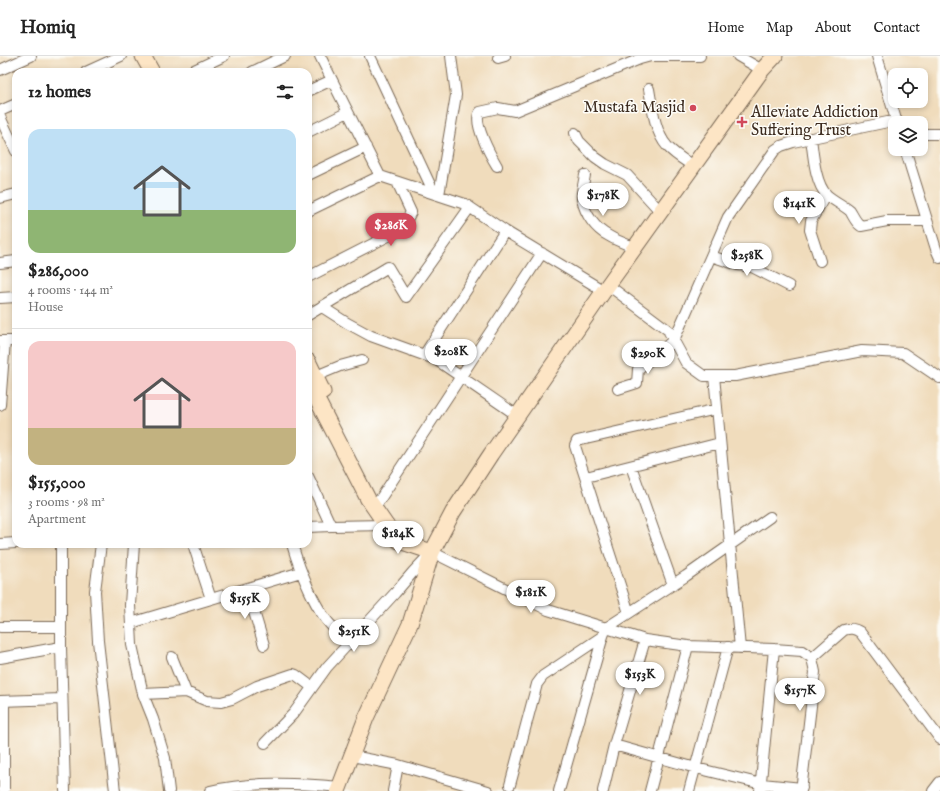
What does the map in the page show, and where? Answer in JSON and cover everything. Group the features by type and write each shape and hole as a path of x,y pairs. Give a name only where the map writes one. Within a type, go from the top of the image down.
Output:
{"street":[{"path":"0,70 31,56"},
{"path":"94,68 120,56"},
{"path":"144,56 150,68"},
{"path":"155,56 161,68"},
{"path":"198,68 224,56"},
{"path":"260,68 285,56"},
{"path":"320,56 380,176 465,204 505,231 606,288 668,330 686,363 704,376 735,376 862,351 903,353 940,378"},
{"path":"370,56 436,194"},
{"path":"436,194 456,95 451,56"},
{"path":"497,166 482,137 478,117 480,112 498,108 515,111 640,59 655,56 700,56"},
{"path":"738,56 762,70"},
{"path":"210,791 226,787 260,784 307,784 339,789 366,718 410,624 432,552 453,512 634,247 762,70 775,56"},
{"path":"877,56 895,116"},
{"path":"312,89 332,80"},
{"path":"649,89 653,111 662,140 674,152 693,166"},
{"path":"0,111 12,106"},
{"path":"312,130 348,112"},
{"path":"0,117 12,141"},
{"path":"618,389 637,383 638,369 674,340 728,217 775,150 781,146 793,142 888,124"},
{"path":"576,134 579,141 595,157 627,175 660,212"},
{"path":"928,134 940,134"},
{"path":"811,138 815,166 820,185 826,194 850,211 857,223 861,226 887,221 927,221"},
{"path":"0,144 12,145"},
{"path":"312,173 366,147"},
{"path":"907,156 936,250 940,258"},
{"path":"586,175 583,185 582,198 585,210 592,221 599,230 608,236 634,247"},
{"path":"312,209 380,176"},
{"path":"312,275 402,229 411,212 397,182"},
{"path":"820,261 810,226 811,221 826,194"},
{"path":"0,198 12,195"},
{"path":"312,313 388,267 406,297 470,208"},
{"path":"424,355 505,231"},
{"path":"377,504 542,253"},
{"path":"711,256 738,265 752,267 789,286"},
{"path":"0,263 12,262"},
{"path":"0,298 12,297"},
{"path":"322,307 371,336 435,359 518,416"},
{"path":"0,405 2,341 12,340"},
{"path":"312,379 340,366 362,360"},
{"path":"714,376 740,648"},
{"path":"312,379 364,475 386,525"},
{"path":"312,379 368,499 399,541 432,552 548,610 604,632 688,646 802,651 812,658 815,672 801,789 761,787 614,746"},
{"path":"628,613 575,446 577,441 717,409"},
{"path":"586,477 720,444"},
{"path":"631,466 673,585"},
{"path":"312,485 331,526"},
{"path":"510,785 537,684 543,676 628,613 673,585 770,517"},
{"path":"312,527 386,525"},
{"path":"0,544 12,544"},
{"path":"61,548 60,627 65,791"},
{"path":"100,548 95,591 98,641 114,791"},
{"path":"134,548 130,605 132,645 143,694 153,719 165,758 169,791"},
{"path":"194,548 211,599"},
{"path":"293,548 301,572 321,612 335,630 352,640"},
{"path":"265,743 294,712 327,667 432,552"},
{"path":"131,623 301,572"},
{"path":"244,589 256,615 264,645"},
{"path":"0,628 60,627"},
{"path":"812,658 844,630 850,628 856,629 860,632 940,738"},
{"path":"559,791 604,632"},
{"path":"603,791 614,746 645,640"},
{"path":"650,791 688,646"},
{"path":"0,658 61,647"},
{"path":"689,791 728,647"},
{"path":"761,787 774,649"},
{"path":"172,657 186,692"},
{"path":"143,694 186,692 207,701 221,702 232,699 257,686 293,674 312,688"},
{"path":"4,791 2,768 2,702 62,699"},
{"path":"352,756 398,765 488,791"},
{"path":"393,791 398,765"}],"place":[{"name":"Mustafa Masjid","path":"693,108"},
{"name":"Alleviate Addiction Suffering Trust","path":"742,122"}]}
